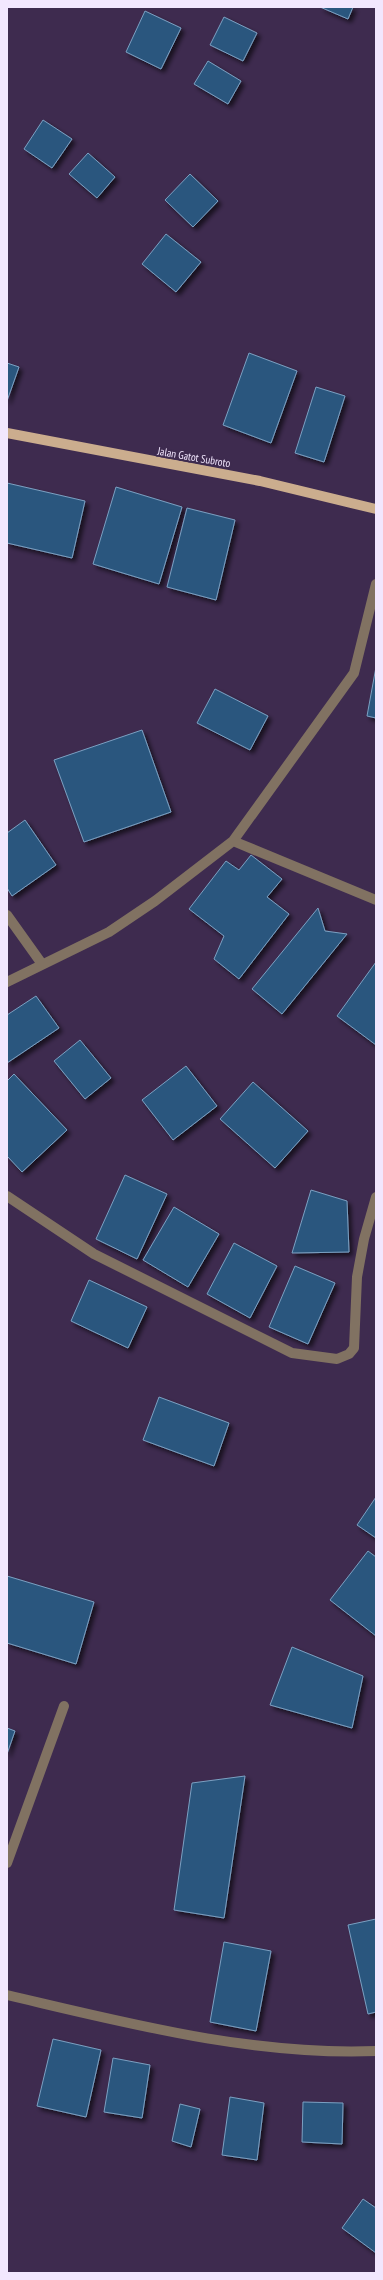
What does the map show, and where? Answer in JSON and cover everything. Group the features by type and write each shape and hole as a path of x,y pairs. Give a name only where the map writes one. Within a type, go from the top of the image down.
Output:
{"main road":[{"name":"Jalan Gatot Subroto","path":"7,433 260,481 376,509"}],"street":[{"path":"7,982 115,928 155,901 233,841 354,673 376,584"},
{"path":"233,841 376,900"},
{"path":"7,915 42,964"},
{"path":"7,1196 94,1254 292,1353 337,1359 349,1354 354,1348 357,1277 364,1239 376,1198"},
{"path":"7,1863 64,1706"},
{"path":"7,1995 113,2020 239,2043 341,2053 376,2051"}],"building":[{"path":"320,7 353,7 348,19"},
{"path":"145,11 181,28 161,69 126,52"},
{"path":"224,17 257,33 243,61 210,45"},
{"path":"208,61 241,81 228,104 194,84"},
{"path":"43,120 72,139 52,168 24,149"},
{"path":"88,153 115,177 97,198 69,174"},
{"path":"190,174 218,201 193,227 165,200"},
{"path":"166,234 201,262 176,292 142,264"},
{"path":"249,353 297,371 271,443 223,425"},
{"path":"7,363 19,367 7,401"},
{"path":"316,387 345,396 324,462 295,453"},
{"path":"7,483 85,501 72,558 7,543"},
{"path":"116,487 182,507 159,584 93,564"},
{"path":"187,508 235,520 216,600 167,587"},
{"path":"376,667 376,718 367,716"},
{"path":"215,689 268,716 250,750 197,723"},
{"path":"142,730 171,812 84,842 54,760"},
{"path":"25,820 56,865 12,896 7,888 7,833"},
{"path":"251,855 282,879 267,897 289,914 239,979 214,959 224,936 189,909 226,861 239,870"},
{"path":"318,908 325,931 347,934 282,1014 252,989"},
{"path":"376,962 376,1045 337,1016"},
{"path":"36,996 59,1028 7,1063 7,1015"},
{"path":"80,1040 111,1078 85,1099 54,1061"},
{"path":"186,1066 217,1106 173,1140 142,1100"},
{"path":"14,1074 67,1130 22,1172 7,1156 7,1081"},
{"path":"253,1082 308,1131 275,1168 220,1119"},
{"path":"125,1175 167,1194 137,1259 96,1239"},
{"path":"311,1190 347,1201 349,1252 292,1253"},
{"path":"174,1207 219,1234 188,1287 143,1260"},
{"path":"234,1243 277,1266 250,1318 207,1294"},
{"path":"295,1266 335,1283 308,1344 269,1327"},
{"path":"89,1280 147,1307 128,1348 71,1321"},
{"path":"159,1397 229,1423 214,1466 143,1440"},
{"path":"376,1497 376,1538 357,1525"},
{"path":"368,1551 376,1557 376,1636 330,1600"},
{"path":"7,1576 94,1602 76,1664 7,1643"},
{"path":"292,1647 363,1676 352,1728 270,1705"},
{"path":"7,1728 15,1731 7,1754"},
{"path":"245,1776 224,1918 174,1910 192,1783"},
{"path":"376,1919 376,2012 368,2014 348,1925"},
{"path":"224,1942 271,1951 256,2031 210,2022"},
{"path":"53,2039 101,2050 86,2117 37,2106"},
{"path":"113,2058 150,2065 142,2118 104,2112"},
{"path":"230,2097 264,2103 257,2160 222,2155"},
{"path":"303,2102 343,2103 342,2144 302,2142"},
{"path":"180,2104 200,2109 191,2147 172,2141"},
{"path":"363,2199 376,2208 376,2253 342,2228"}]}
